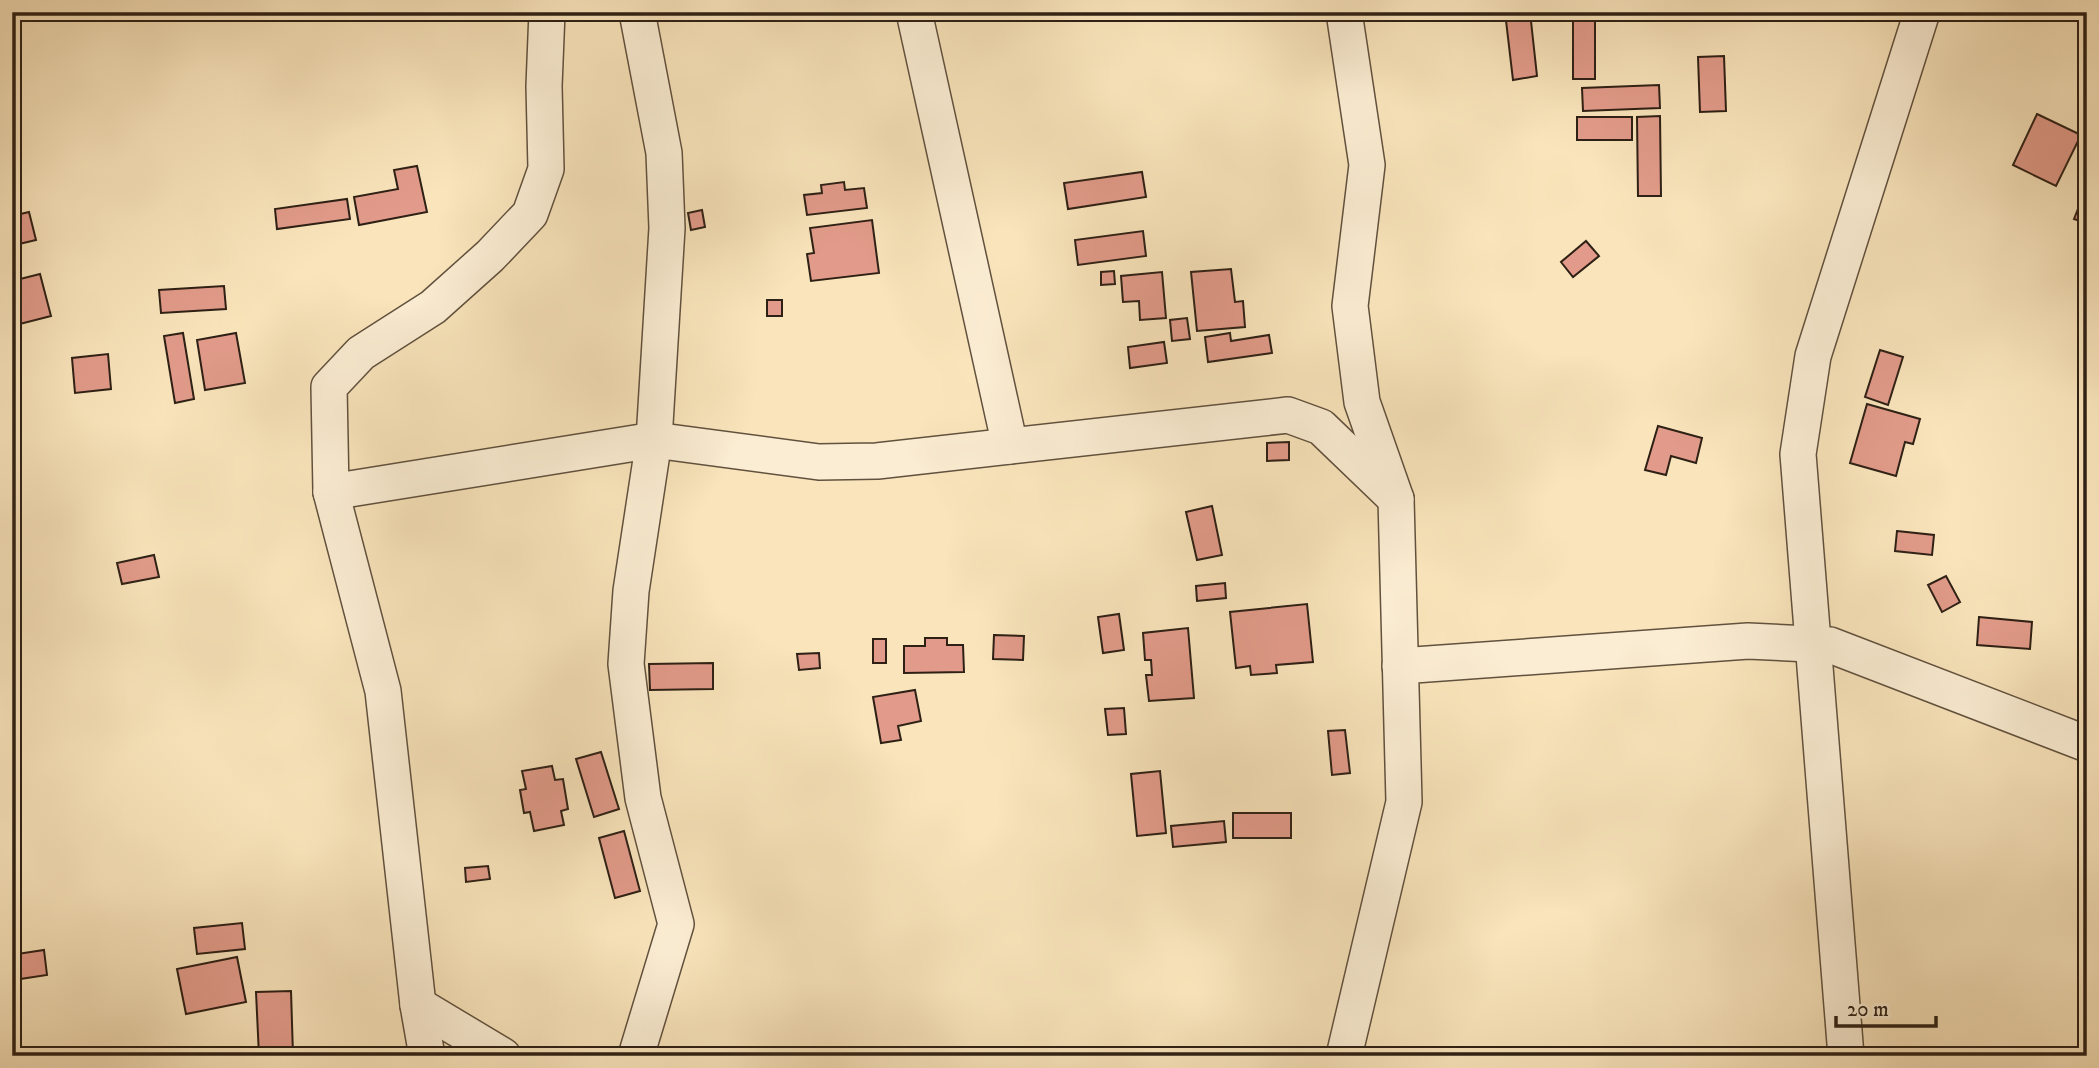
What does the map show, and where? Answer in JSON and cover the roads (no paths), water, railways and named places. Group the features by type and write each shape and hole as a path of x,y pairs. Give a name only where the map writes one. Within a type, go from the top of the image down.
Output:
{"street":[{"path":"427,1056 418,1005 383,691 331,492 329,387 361,353 433,307 490,256 530,214 546,169 544,86 547,12"},
{"path":"636,1056 676,924 643,799 626,664 631,591 654,440 667,228 664,153 637,12"},
{"path":"914,12 1010,446"},
{"path":"1344,12 1367,165 1350,306 1362,402 1396,499 1404,802 1344,1056"},
{"path":"1846,1056 1798,454 1812,356 1922,12"},
{"path":"331,492 654,440 819,462 877,461 1288,415 1321,427 1396,499"},
{"path":"1400,666 1748,641 1830,645 2087,744"},
{"path":"418,1005 503,1056"}]}
